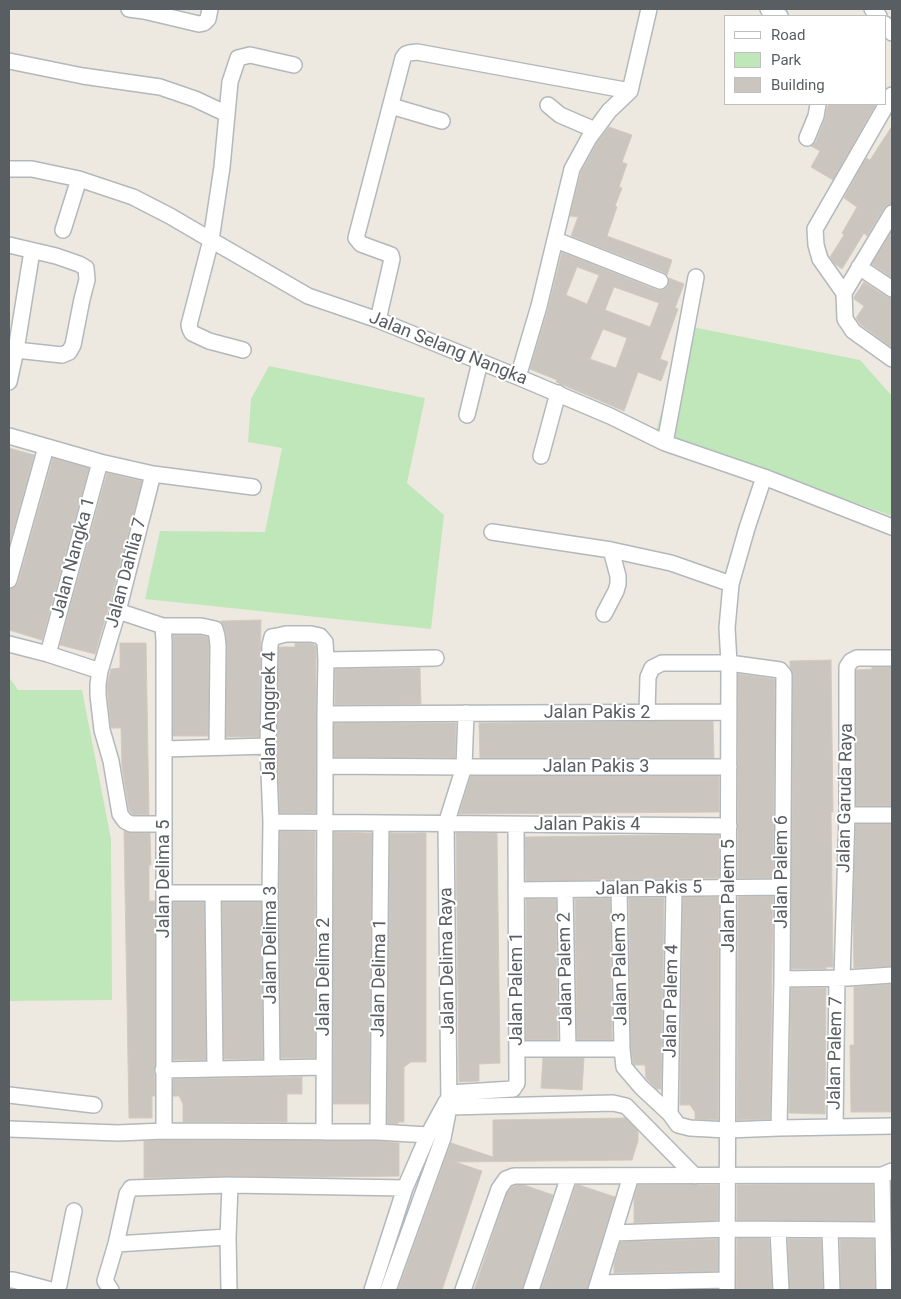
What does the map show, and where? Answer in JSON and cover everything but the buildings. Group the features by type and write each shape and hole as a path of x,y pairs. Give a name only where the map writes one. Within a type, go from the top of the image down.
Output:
{"street":[{"path":"139,10 199,24 204,23 208,18 210,9"},
{"path":"518,376 539,306 572,169 589,138 609,111 630,91 649,9"},
{"path":"378,320 392,255 361,244 356,238 403,58 406,54 417,52 630,91"},
{"path":"243,350 209,341 192,333 189,325 211,240 222,167 230,82 238,58 250,55 294,65"},
{"path":"9,61 83,76 160,87 195,99 227,114"},
{"path":"892,95 815,228 816,245 820,259 844,293 845,319 853,331 892,360"},
{"path":"548,105 560,116 595,130"},
{"path":"807,138 816,116 818,105"},
{"path":"391,106 442,120"},
{"name":"Jalan Selang Nangka","path":"9,169 32,169 79,179 133,197 170,216 308,296 378,320 518,376 610,416 665,443 764,477 892,527"},
{"path":"63,230 79,179"},
{"path":"844,293 892,214"},
{"path":"556,240 660,281"},
{"path":"9,245 56,256 79,264 86,268 87,280 73,345 69,352 62,355 16,350"},
{"path":"9,382 32,250"},
{"path":"860,268 892,289"},
{"path":"665,443 696,277"},
{"path":"467,415 480,362"},
{"path":"541,456 558,393"},
{"path":"9,436 100,462 153,474 253,487"},
{"path":"9,580 46,447"},
{"name":"Jalan Nangka 1","path":"48,654 100,462"},
{"name":"Jalan Dahlia 7","path":"153,474 98,684 102,730 111,761 120,814 125,822 131,824 164,824"},
{"name":"Jalan Palem 5","path":"727,1285 729,663 727,628 732,584 747,528 764,477"},
{"path":"492,532 611,550 671,563 732,584"},
{"path":"604,614 618,584 618,576 611,550"},
{"path":"118,611 163,626 202,626 215,629 218,646 217,747"},
{"name":"Jalan Delima 5","path":"163,626 164,1131"},
{"name":"Jalan Anggrek 4","path":"271,822 268,746 270,644 272,637 286,634 311,634 320,636 325,642 325,822"},
{"path":"9,644 48,654 100,671"},
{"path":"326,660 436,658"},
{"name":"Jalan Garuda Raya","path":"842,978 847,815 847,667 851,661 857,658 892,658"},
{"name":"Jalan Palem 6","path":"647,712 648,677 652,668 662,663 729,663 780,670 784,675 779,1128"},
{"name":"Jalan Pakis 2","path":"324,714 729,712"},
{"name":"Jalan Delima Raya","path":"388,1290 443,1138 447,1101 446,824 464,767 466,713"},
{"path":"164,749 268,746"},
{"name":"Jalan Pakis 3","path":"325,766 729,767"},
{"path":"847,815 892,815"},
{"name":"Jalan Pakis 4","path":"271,822 729,826"},
{"name":"Jalan Delima 3","path":"271,822 272,1067"},
{"name":"Jalan Delima 2","path":"324,1132 325,822"},
{"name":"Jalan Delima 1","path":"378,1132 381,823"},
{"name":"Jalan Palem 1","path":"447,1101 513,1089 517,1083 516,825"},
{"name":"Jalan Pakis 5","path":"516,890 782,887"},
{"name":"Jalan Palem 4","path":"670,1114 674,888"},
{"name":"Jalan Palem 3","path":"619,889 624,1067 641,1087 670,1114 678,1125 690,1128 728,1130 892,1126"},
{"name":"Jalan Palem 2","path":"565,890 568,1049"},
{"path":"164,893 270,893"},
{"path":"213,893 215,1069"},
{"path":"782,979 892,975"},
{"name":"Jalan Palem 7","path":"840,1127 842,978"},
{"path":"517,1049 622,1048"},
{"path":"163,1070 324,1067"},
{"path":"9,1095 94,1106"},
{"path":"372,1290 405,1188 428,1135 447,1101 613,1103 626,1106 695,1176"},
{"path":"9,1129 118,1133 164,1131 378,1132 428,1135"},
{"path":"464,1290 499,1189 506,1179 514,1176 726,1176 887,1173 883,1230 884,1290"},
{"path":"531,1290 569,1176"},
{"path":"631,1176 597,1286 727,1285"},
{"path":"111,1290 105,1281 116,1244 127,1194 131,1188 230,1186 405,1188"},
{"path":"229,1290 228,1237 230,1186"},
{"path":"9,1280 51,1290 56,1289 74,1211"},
{"path":"614,1233 727,1229 883,1230"},
{"path":"778,1230 781,1290"},
{"path":"830,1230 832,1290"},
{"path":"116,1244 228,1237"}],"green space":[{"path":"687,326 860,360 892,396 892,516 656,431"},
{"path":"269,366 425,398 407,483 444,515 431,629 145,599 160,531 265,532 282,448 248,442 251,399"},
{"path":"9,677 18,690 82,690 111,839 112,1000 9,1001"}]}
